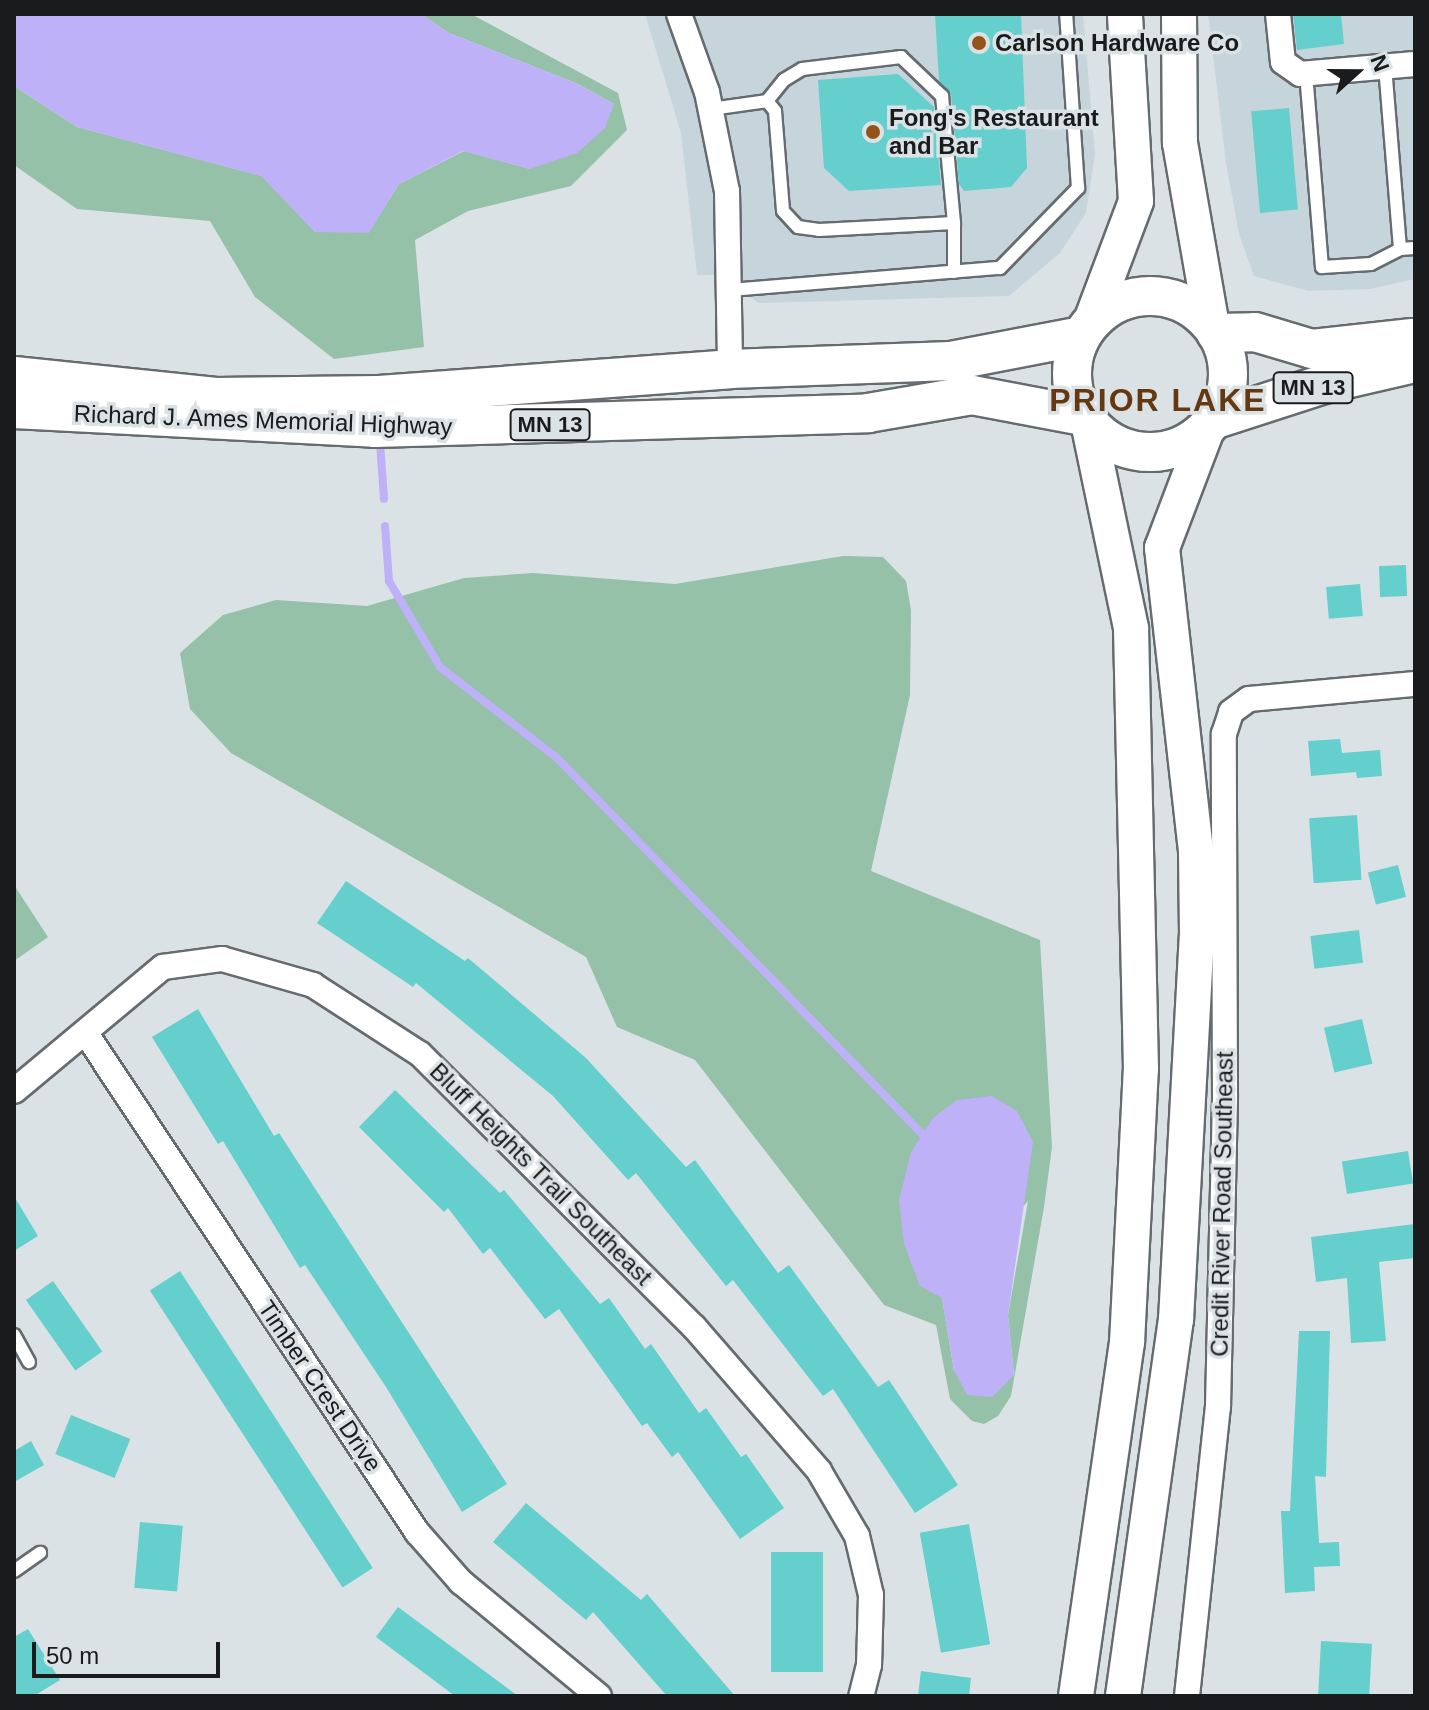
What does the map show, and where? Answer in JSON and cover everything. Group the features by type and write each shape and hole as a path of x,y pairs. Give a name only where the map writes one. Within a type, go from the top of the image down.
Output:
{"main road":[{"path":"1076,1696 1127,1343 1141,1069 1131,628 1086,419 1070,375 1136,201 1125,14"},
{"path":"1123,1696 1176,1320 1197,934 1190,788 1162,548 1211,424 1223,404 1229,377 1214,329 1180,143 1179,14"},
{"path":"1086,329 1123,299 1148,295 1172,298 1214,329"},
{"name":"Richard J. Ames Memorial Highway","path":"14,376 231,397 379,395 730,369 951,361 1086,329"},
{"name":"MN 13","path":"1214,329 1255,332 1312,349 1415,338"},
{"name":"MN 13","path":"1211,424 1324,384 1415,363"},
{"name":"Richard J. Ames Memorial Highway","path":"14,409 375,428 868,413 972,395 1086,419"},
{"path":"1086,419 1108,441 1133,452 1174,448 1211,424"}],"street":[{"path":"679,14 711,109 727,191 730,369"},
{"path":"1278,14 1283,62 1306,73 1415,64"},
{"name":"Credit River Road Southeast","path":"1187,1696 1218,1407 1225,1095 1224,734 1231,712 1249,699 1415,684"},
{"name":"Bluff Heights Trail Southeast","path":"14,1091 87,1035 163,967 222,959 313,985 420,1054 694,1327 819,1471 857,1536 871,1595 869,1665 861,1696"},
{"name":"Timber Crest Drive","path":"87,1035 417,1532 461,1582 599,1696"}],"lane":[{"path":"730,290 1000,268 1078,188 1066,14"},
{"path":"711,109 767,101 784,80 802,69 901,57 942,96 954,223 954,272"},
{"path":"1385,66 1400,249"},
{"path":"1306,73 1322,267 1371,264 1400,249 1415,248"},
{"path":"767,101 775,111 783,211 798,227 819,230 954,223"},
{"path":"14,1335 29,1362"},
{"path":"14,1571 40,1553"}],"shaded area":[{"path":"14,14 421,14 449,33 578,84 614,104 605,128 577,153 530,169 463,151 399,184 369,233 315,232 261,176 77,127 14,86"},
{"path":"645,14 1083,14 1095,154 1086,213 1060,253 1009,296 759,303 717,275 697,275 681,133"},
{"path":"1208,14 1415,14 1415,279 1371,289 1308,291 1254,276 1239,234 1226,163"},
{"path":"992,1096 1017,1111 1033,1142 1008,1315 1014,1375 992,1397 967,1395 954,1370 942,1298 920,1286 904,1244 899,1200 911,1152 933,1118 957,1100"}],"green space":[{"path":"421,14 471,14 618,93 627,130 571,186 468,211 415,240 424,347 334,359 255,297 210,221 77,209 14,165 14,86 77,127 262,176 315,232 369,232 399,184 464,151 530,169 614,104 578,84 449,33"},
{"path":"843,556 883,557 906,581 911,610 910,695 871,871 1040,940 1052,1147 1011,1396 998,1416 984,1424 972,1421 950,1399 936,1325 884,1305 695,1060 617,1027 586,957 231,753 190,709 180,653 223,615 276,600 367,606 464,578 533,573 675,584","holes":["1028,1201 1008,1315 1014,1375 954,1371 942,1298"]},
{"path":"14,885 48,937 14,961"}],"building":[{"path":"935,14 1021,14 1027,168 1011,187 964,191 959,184 951,95 939,81"},
{"path":"1293,14 1341,14 1344,44 1297,50"},
{"name":"Fong's Restaurant and Bar","path":"898,74 934,107 941,185 849,191 824,168 818,80"},
{"path":"1289,108 1298,210 1260,213 1251,111"},
{"path":"1406,565 1407,596 1380,597 1379,566"},
{"path":"1360,584 1363,616 1329,619 1326,587"},
{"path":"1340,739 1342,753 1380,750 1382,776 1357,778 1356,772 1311,776 1308,741"},
{"path":"1357,815 1362,880 1314,883 1309,818"},
{"path":"1398,865 1406,897 1376,905 1368,872"},
{"path":"346,881 465,961 468,958 586,1058 686,1167 695,1160 778,1273 789,1265 878,1387 889,1380 958,1485 915,1513 833,1389 823,1396 733,1280 726,1286 636,1173 628,1180 553,1096 416,983 413,987 317,923"},
{"path":"1359,930 1363,963 1314,969 1310,936"},
{"path":"198,1009 274,1136 279,1133 507,1484 462,1512 386,1387 305,1265 300,1268 223,1141 218,1144 152,1037"},
{"path":"1362,1019 1372,1064 1334,1073 1324,1028"},
{"path":"395,1090 500,1193 504,1190 600,1304 609,1298 645,1349 651,1344 699,1413 706,1408 741,1457 746,1454 784,1508 740,1539 678,1452 672,1457 647,1423 642,1426 559,1309 545,1319 490,1248 483,1254 448,1208 444,1212 359,1127"},
{"path":"1408,1151 1413,1184 1347,1194 1342,1161"},
{"path":"14,1196 38,1236 14,1251"},
{"path":"1415,1224 1415,1258 1379,1262 1386,1341 1351,1343 1347,1278 1316,1282 1311,1237"},
{"path":"180,1271 373,1568 343,1587 150,1291"},
{"path":"53,1281 102,1351 75,1370 26,1300"},
{"path":"1299,1331 1330,1331 1326,1477 1315,1476 1319,1543 1339,1542 1340,1566 1314,1567 1315,1591 1285,1593 1281,1511 1290,1511"},
{"path":"71,1415 130,1439 115,1478 55,1454"},
{"path":"31,1441 44,1465 14,1482 14,1451"},
{"path":"526,1503 641,1600 647,1594 735,1696 667,1696 593,1612 586,1620 493,1542"},
{"path":"140,1522 183,1526 177,1591 134,1588"},
{"path":"969,1524 990,1644 941,1653 920,1533"},
{"path":"771,1552 823,1552 823,1672 771,1672"},
{"path":"398,1607 518,1696 455,1696 376,1637"},
{"path":"28,1629 60,1680 34,1696 14,1696 14,1637"},
{"path":"1321,1641 1372,1644 1369,1696 1318,1696"},
{"path":"921,1671 971,1678 969,1696 918,1696"}],"waterway":[{"path":"380,443 384,499"},
{"path":"385,526 389,581 440,667 558,759 929,1141"}],"place":[{"name":"Carlson Hardware Co","path":"979,43"},
{"name":"Fong's Restaurant and Bar","path":"873,132"}],"district":[{"name":"PRIOR LAKE","path":"1158,400"}]}
